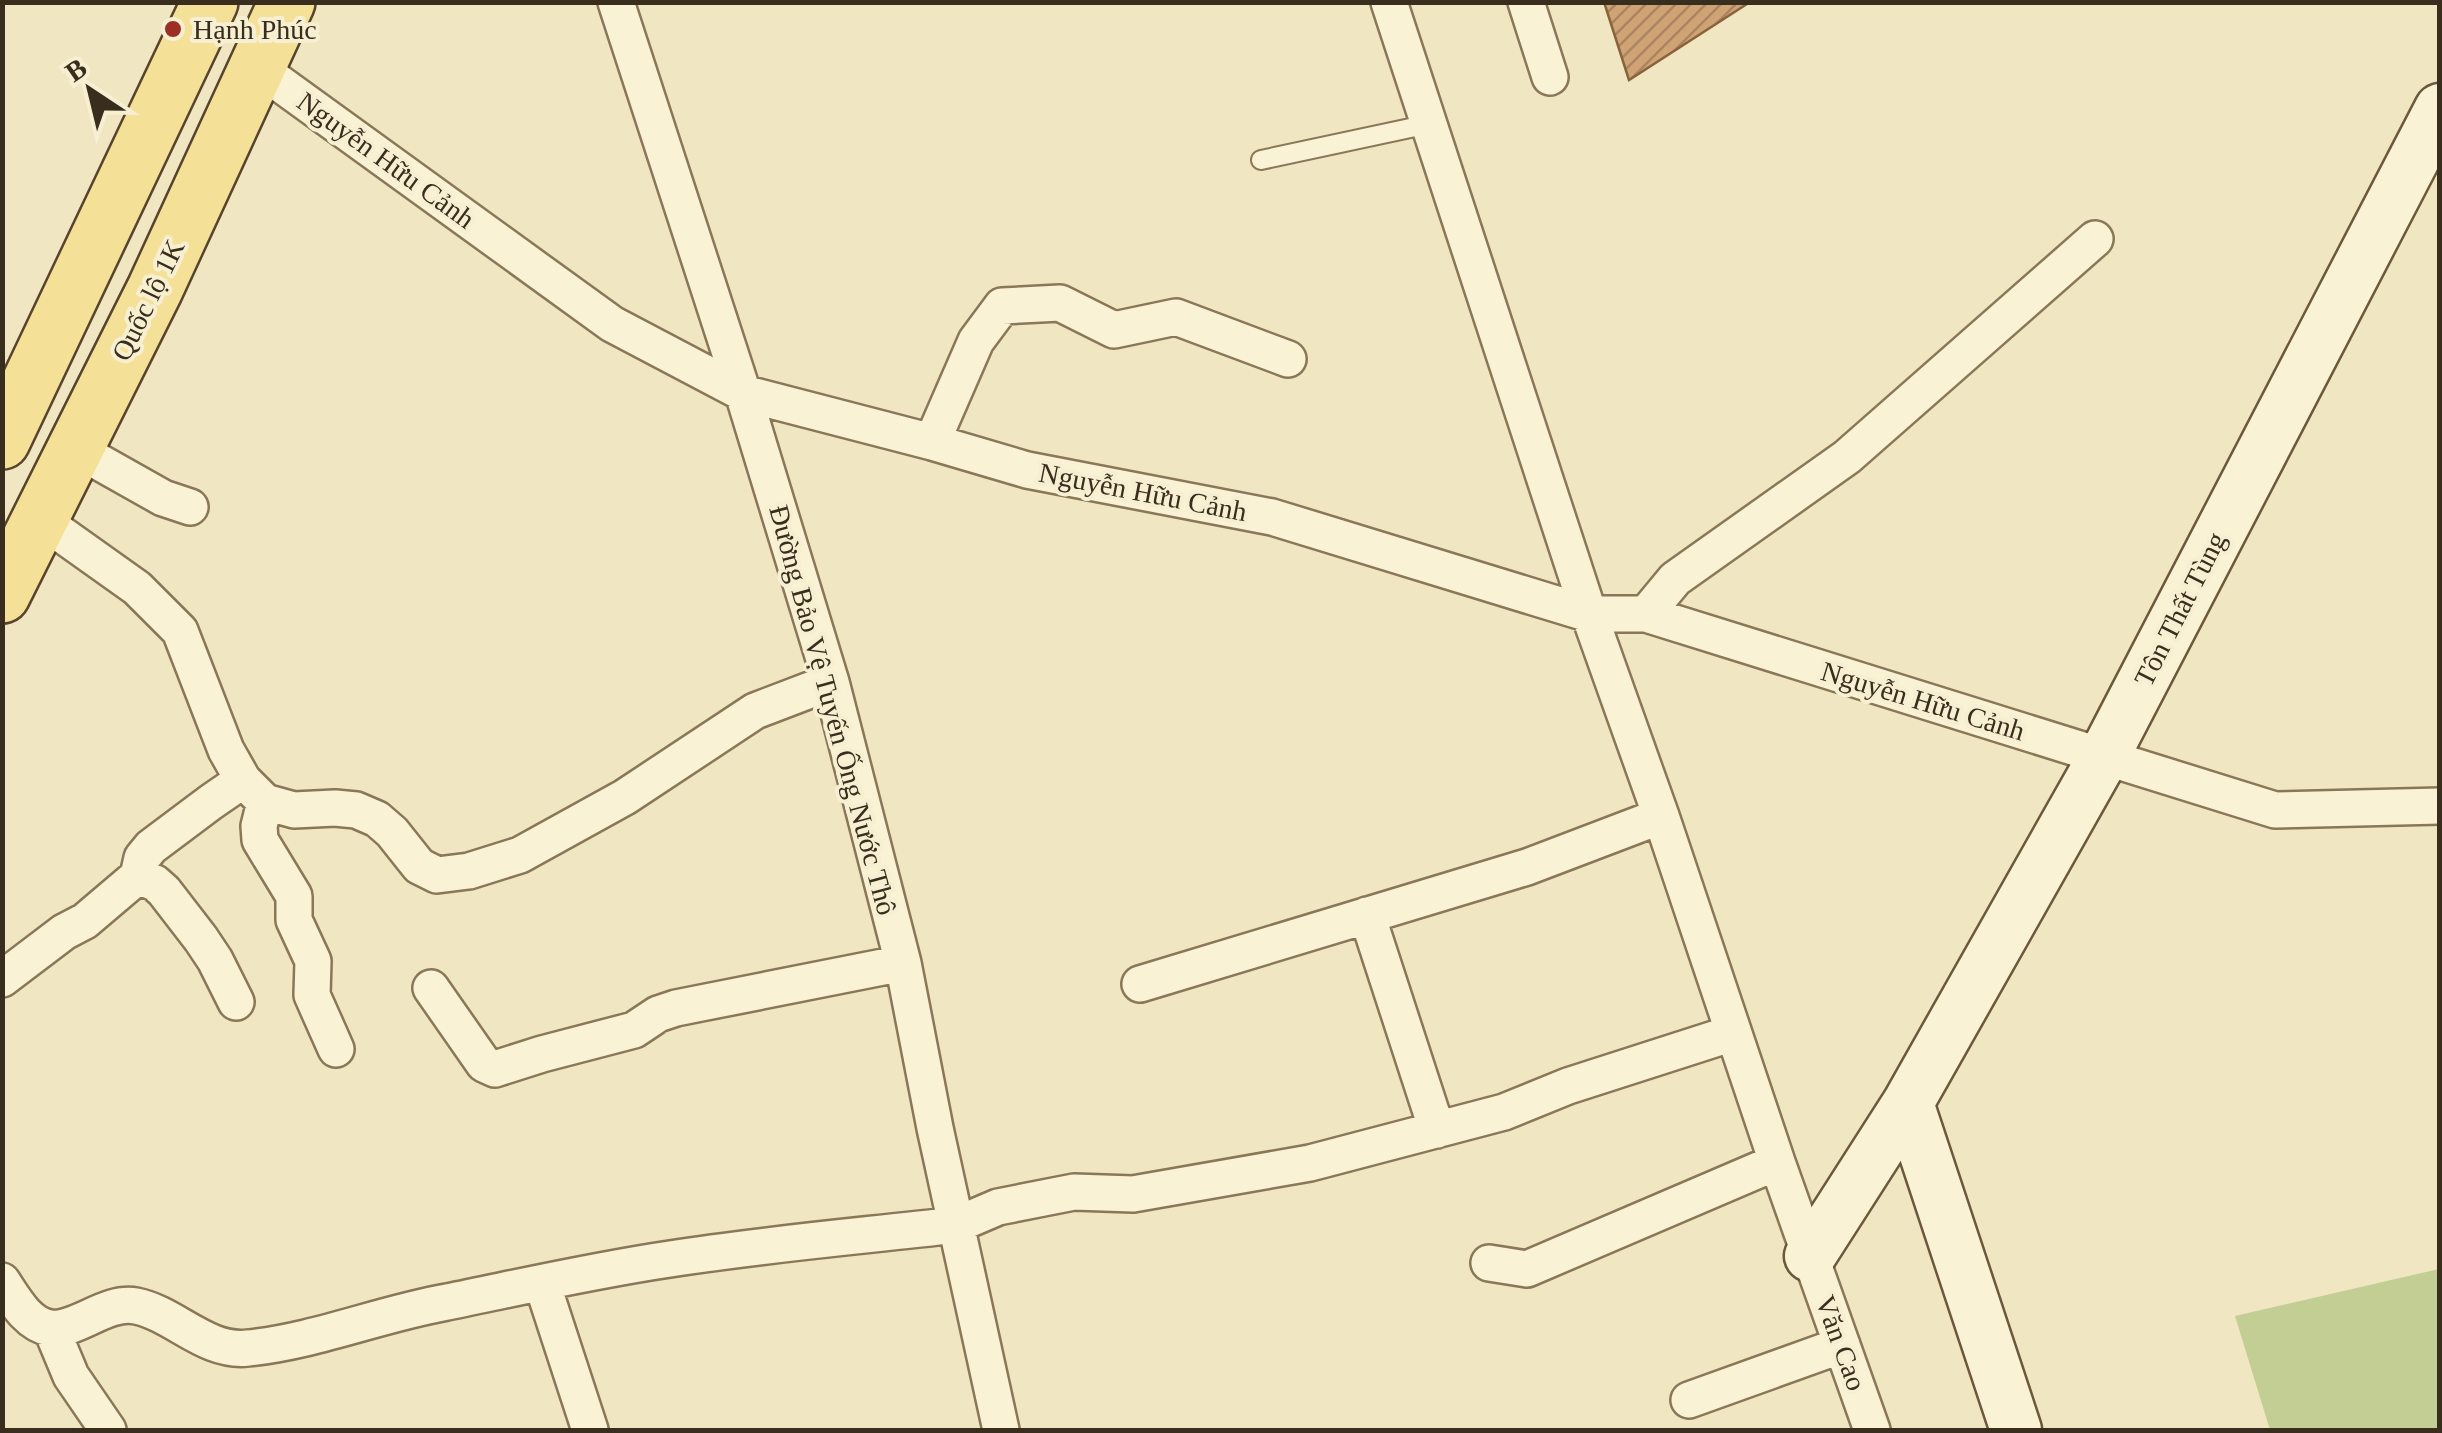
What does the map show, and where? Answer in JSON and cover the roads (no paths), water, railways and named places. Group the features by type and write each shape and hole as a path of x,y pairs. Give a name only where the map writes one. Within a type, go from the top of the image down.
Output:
{"main road":[{"name":"Quốc lộ 1K","path":"2,595 155,289 287,2"},
{"path":"2,441 194,9"}],"street":[{"name":"Văn Cao","path":"1389,2 1589,614 1872,1430"},
{"path":"1526,2 1550,78"},
{"name":"Đường Bảo Vệ Tuyến Ống Nước Thô","path":"626,6 831,682 902,963 1002,1430"},
{"name":"Nguyễn Hữu Cảnh","path":"258,67 612,324 744,393 1027,470 1272,517 1589,614 1646,614 2275,810 2440,806"},
{"name":"Tôn Thất Tùng","path":"1810,1256 1908,1103 2102,758 2440,109"},
{"path":"1646,614 1675,579 1847,458 2094,239"},
{"path":"932,442 976,340 1002,306 1060,302 1114,330 1176,317 1288,359"},
{"path":"76,449 163,498 190,506"},
{"path":"40,519 137,588 180,631 226,750 254,791 260,840 294,896 294,920 313,961 312,996 336,1049"},
{"path":"2,979 64,932 85,922 138,876 142,858 151,847 210,802 254,791 294,810 356,810 377,819 392,832 420,866 437,875 469,871 520,855 625,797 755,711 831,682"},
{"path":"1140,984 1527,866 1661,816"},
{"path":"138,876 155,883 201,939 236,1002"},
{"path":"1366,915 1437,1130"},
{"path":"431,988 484,1064 495,1070 634,1030 658,1014 676,1008 902,963"},
{"path":"2,1281 30,1319 50,1328 73,1324 110,1308 132,1305 153,1311 207,1341 244,1349 302,1339 421,1306 669,1259 956,1225 998,1207 1074,1192 1133,1194 1310,1162 1504,1112 1568,1086 1732,1033"},
{"path":"1908,1103 2016,1430"},
{"path":"1488,1263 1527,1269 1777,1162"},
{"path":"542,1284 590,1430"},
{"path":"50,1328 71,1376 108,1430"},
{"path":"1689,1400 1842,1346"}],"lane":[{"path":"1261,160 1429,124"}],"place":[{"name":"Hạnh Phúc","path":"173,29"}]}
